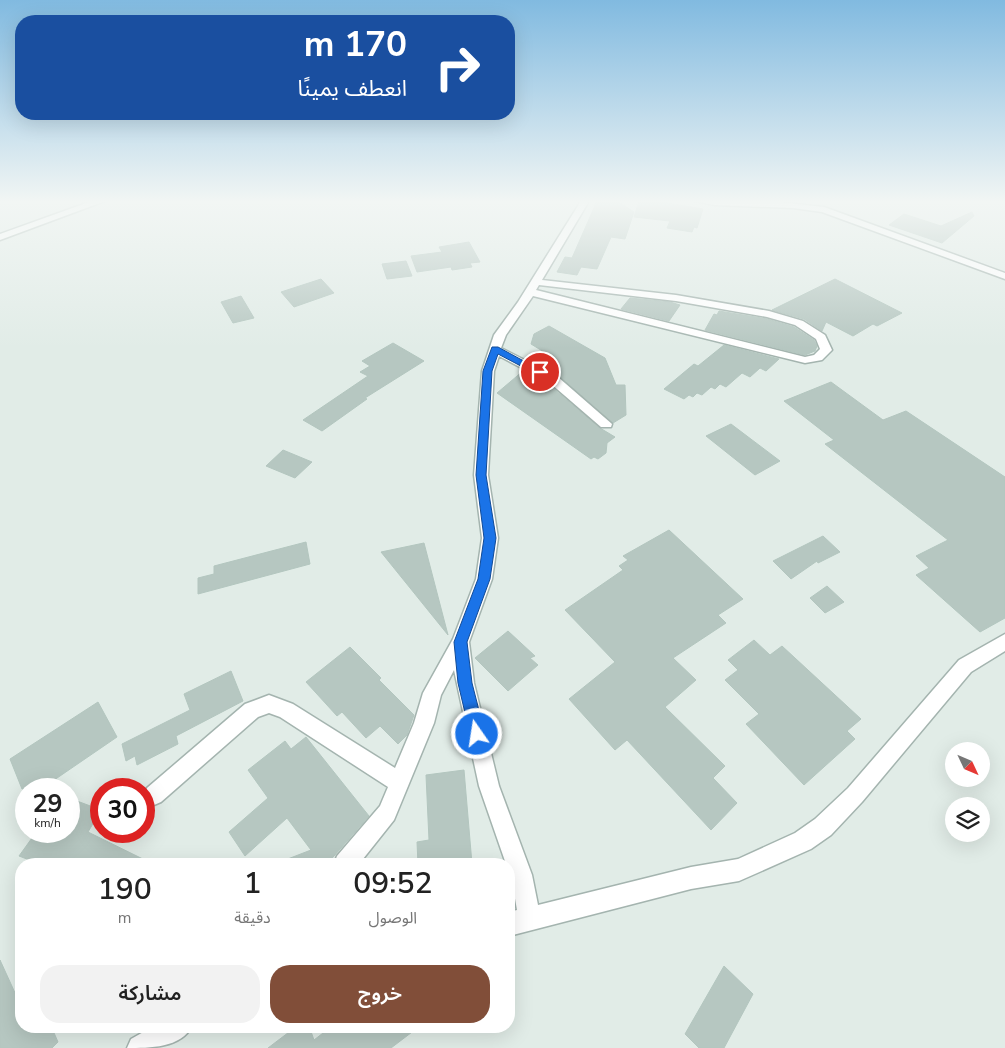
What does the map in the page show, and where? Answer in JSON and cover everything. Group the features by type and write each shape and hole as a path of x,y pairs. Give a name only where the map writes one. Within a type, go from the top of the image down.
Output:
{"street":[{"path":"350,858 387,813 424,723 432,693 460,642 484,579 490,538 481,475 488,371 500,336 534,287 556,250"},
{"path":"933,250 1005,276"},
{"path":"534,287 676,298 769,314 799,323 821,337 826,350 818,358 805,360 534,287"},
{"path":"495,349 554,380 606,424"},
{"path":"460,642 465,683 489,786 515,858"},
{"path":"515,923 618,894 739,870 803,841 824,827 856,796 929,707 966,666 1005,642"},
{"path":"155,795 252,710 269,704 286,710 400,783"},
{"path":"515,858 521,875 530,920"},
{"path":"140,1048 167,1033"}],"building":[{"path":"441,250 473,250 480,262 470,263 472,267 452,270 451,267 417,272 411,256 442,252"},
{"path":"576,250 605,250 597,269 581,267 577,275 557,272 565,257 572,258"},
{"path":"406,261 412,276 387,279 382,264"},
{"path":"321,279 334,293 294,307 281,292"},
{"path":"835,279 902,313 877,326 873,324 853,336 826,322 822,331 804,319 772,310"},
{"path":"241,296 254,318 233,323 221,302"},
{"path":"630,298 670,302 680,305 669,321 621,309"},
{"path":"719,311 767,319 794,327 814,340 817,346 815,351 805,355 705,330 714,314 717,315"},
{"path":"549,326 605,358 616,385 625,385 626,415 613,423 559,376 532,362 544,352 531,344 534,334"},
{"path":"393,343 424,361 365,398 367,399 322,431 303,420 368,376 360,372 370,366 362,361"},
{"path":"724,345 779,359 766,371 760,368 750,377 742,373 726,387 720,384 715,389 711,387 702,395 697,393 693,397 689,395 684,399 664,389 694,364 698,366"},
{"path":"523,371 549,385 600,428 615,437 607,443 606,453 598,459 594,457 591,459 497,393"},
{"path":"831,382 883,420 906,411 1005,477 1005,618 980,632 916,575 929,568 916,556 948,540 825,444 834,440 784,401"},
{"path":"731,424 780,461 755,475 706,436"},
{"path":"283,450 312,462 295,478 266,466"},
{"path":"669,530 743,599 718,615 726,623 673,658 696,680 665,707 725,766 713,778 737,803 711,830 627,740 615,750 569,699 615,662 565,610 623,570 619,566 628,560 623,556"},
{"path":"823,536 840,552 818,563 817,561 791,579 773,561"},
{"path":"306,542 310,564 198,594 198,578 214,574 214,566"},
{"path":"424,543 448,635 381,552"},
{"path":"827,586 844,602 825,613 810,598"},
{"path":"508,631 535,656 530,658 538,665 508,691 475,658"},
{"path":"754,640 770,655 782,646 861,719 847,731 855,739 804,785 746,724 759,714 725,680 738,670 728,660"},
{"path":"350,647 414,715 407,735 398,744 380,726 366,738 342,712 337,716 306,682"},
{"path":"231,671 243,701 176,736 178,744 137,765 135,756 126,761 122,744 190,710 184,694"},
{"path":"98,702 117,737 57,778 18,778 10,759"},
{"path":"306,737 369,816 332,858 290,858 311,850 287,818 245,856 229,832 268,798 248,770 285,741 291,749"},
{"path":"464,770 471,858 418,858 417,842 429,840 426,775"},
{"path":"80,802 90,806 90,829 88,832 90,833 90,843 110,843 141,858 24,858 19,856 28,843 80,843"},
{"path":"0,960 15,993 15,1033 54,1033 58,1042 52,1048 0,1048"},
{"path":"724,966 753,994 724,1048 699,1048 685,1034"},
{"path":"288,1033 312,1033 314,1040 323,1033 411,1033 391,1048 268,1048"}],"route":[{"path":"477,734 465,683 460,642 484,579 490,538 481,475 488,371 495,349 540,372"}]}
